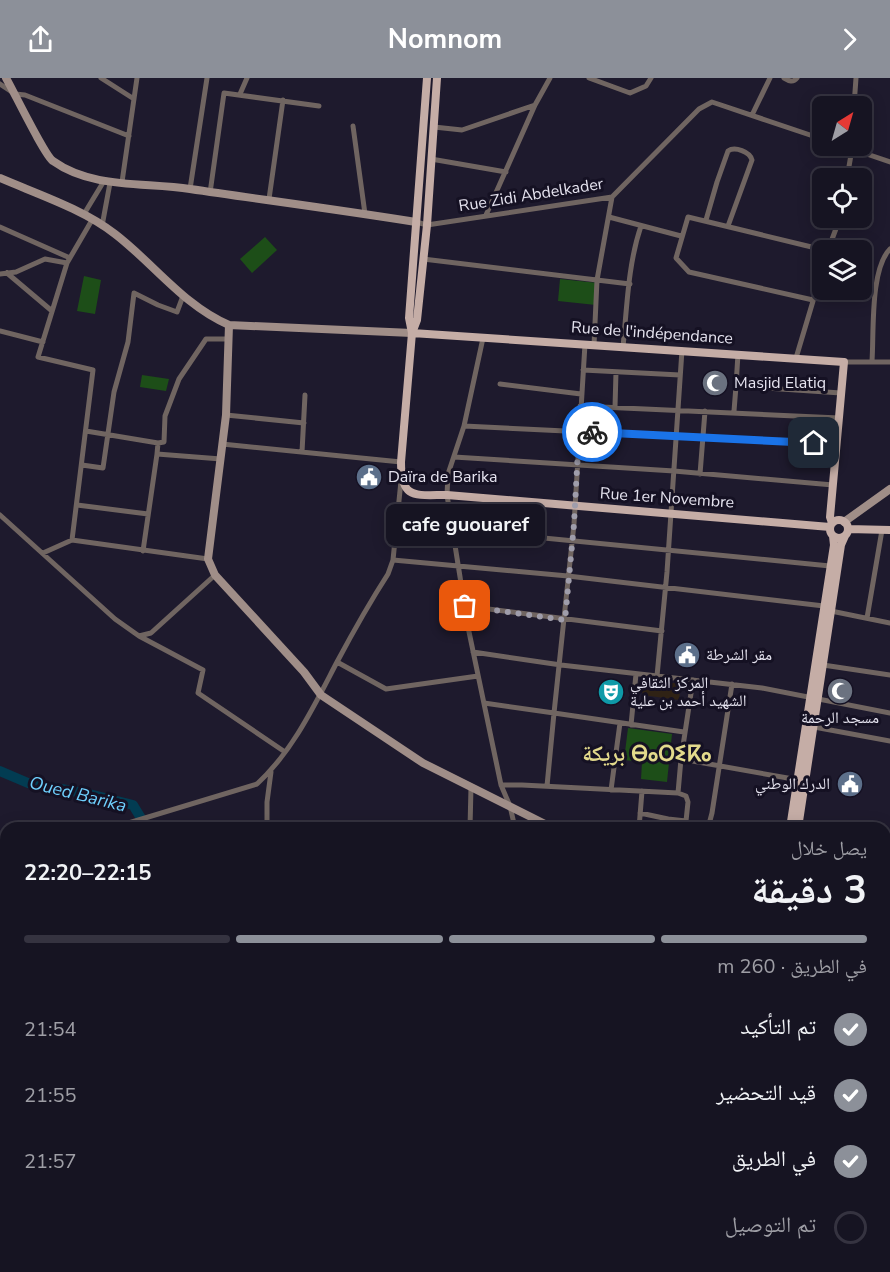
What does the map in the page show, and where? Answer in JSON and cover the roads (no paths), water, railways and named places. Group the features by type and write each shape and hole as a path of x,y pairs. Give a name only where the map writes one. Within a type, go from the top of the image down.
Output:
{"main road":[{"path":"6,78 50,160 76,174 107,182 190,189 416,222"},
{"path":"401,480 412,333 409,318 427,78"},
{"path":"412,333 417,320 427,225 437,78"},
{"path":"0,178 84,214 113,232 183,296 215,319 229,325 412,333"},
{"path":"229,325 226,415 208,558 215,575 304,672 321,695 423,763 541,822"},
{"name":"Rue de l'indépendance","path":"412,333 844,362"},
{"path":"792,822 814,727 814,699 823,665 830,566 834,545 830,517 844,362"},
{"name":"Rue 1er Novembre","path":"401,480 406,488 416,495 447,495 672,513 832,529"},
{"path":"832,529 839,538 845,529 890,489"},
{"path":"832,529 838,520 845,529"},
{"path":"845,529 886,530"},
{"path":"799,822 802,781 828,608 845,529"}],"street":[{"path":"101,78 134,99"},
{"path":"122,182 137,78"},
{"path":"190,189 207,78"},
{"path":"240,94 247,78"},
{"path":"486,215 535,105 550,78"},
{"path":"589,78 630,93 646,86 651,78"},
{"path":"752,115 770,78"},
{"path":"784,78 794,81 797,78"},
{"path":"855,96 856,78"},
{"path":"0,84 15,94 25,95 129,136"},
{"path":"210,193 224,93 319,106"},
{"path":"269,200 283,100"},
{"name":"Rue Zidi Abdelkader","path":"416,222 427,225 612,198 699,109 712,102 812,136"},
{"path":"434,127 462,130 535,105"},
{"path":"353,126 365,214"},
{"path":"706,220 728,151 735,149 749,154 752,160 728,226"},
{"path":"872,155 890,162"},
{"path":"431,159 506,172"},
{"path":"84,214 107,182"},
{"path":"102,226 107,182"},
{"path":"547,786 572,541 583,370 612,198"},
{"path":"609,217 681,236"},
{"path":"812,247 688,217 676,258 689,272 812,300"},
{"path":"72,540 93,369 38,357 69,260 92,220"},
{"path":"623,347 636,241 641,226"},
{"path":"0,227 69,260"},
{"path":"872,361 876,276 883,257 890,249"},
{"path":"0,274 16,272 45,259 69,260"},
{"path":"423,259 630,284"},
{"path":"7,273 52,311"},
{"path":"82,465 103,468 114,392 128,342 134,294 177,312 183,296"},
{"path":"796,357 813,300"},
{"path":"0,331 43,342"},
{"path":"483,338 464,426 448,474 447,495 473,652 501,785 514,822"},
{"path":"86,431 108,436 164,442 165,416 179,379 206,339 227,339"},
{"path":"657,676 672,513 682,350"},
{"path":"734,411 738,354"},
{"name":"Rue de l'indépendance","path":"844,362 890,363"},
{"path":"583,370 680,375"},
{"path":"615,407 616,372"},
{"path":"500,384 581,394"},
{"path":"736,386 841,393"},
{"path":"302,452 305,395"},
{"path":"580,406 734,411 839,418"},
{"path":"700,474 705,411"},
{"path":"226,415 304,423"},
{"path":"464,426 836,444"},
{"path":"143,551 158,443"},
{"path":"222,444 402,462"},
{"path":"157,454 221,459"},
{"path":"454,457 674,471 833,485"},
{"path":"132,822 257,784 271,772 321,695 337,662 388,574 393,560 401,480"},
{"path":"77,505 148,514"},
{"path":"0,515 115,619 139,636 203,670 198,693 285,752"},
{"path":"452,530 830,566"},
{"path":"867,618 886,530"},
{"path":"43,553 72,540 208,558"},
{"path":"393,560 568,576 828,608 890,623"},
{"path":"139,636 151,633 215,575"},
{"path":"465,606 662,631"},
{"path":"473,652 561,665 732,684 890,712"},
{"path":"337,662 386,689 478,676"},
{"path":"823,665 890,675"},
{"path":"631,725 636,674"},
{"path":"678,793 684,732 693,680"},
{"path":"710,822 732,684"},
{"path":"484,703 684,732"},
{"path":"611,790 620,723"},
{"path":"814,727 890,741"},
{"path":"681,759 802,781"},
{"path":"267,822 271,772"},
{"path":"501,785 678,793 688,799 686,821 640,813"},
{"path":"470,822 471,787"},
{"path":"639,822 642,791"}],"waterway":[{"name":"Oued Barika","path":"0,771 28,783 133,805 143,822"}],"place":[{"name":"Masjid Elatiq","path":"715,383"},
{"name":"Daïra de Barika","path":"369,477"},
{"name":"cafe guouaref","path":"465,606"},
{"name":"مقر الشرطة","path":"687,655"},
{"name":"مسجد الرحمة","path":"840,691"},
{"name":"المركز الثقافي الشهيد أحمد بن علية","path":"611,692"},
{"name":"الدرك الوطني","path":"850,784"}],"district":[{"name":"بريكة ⴱⴰⵔⵉⴽⴰ","path":"647,754"}]}
